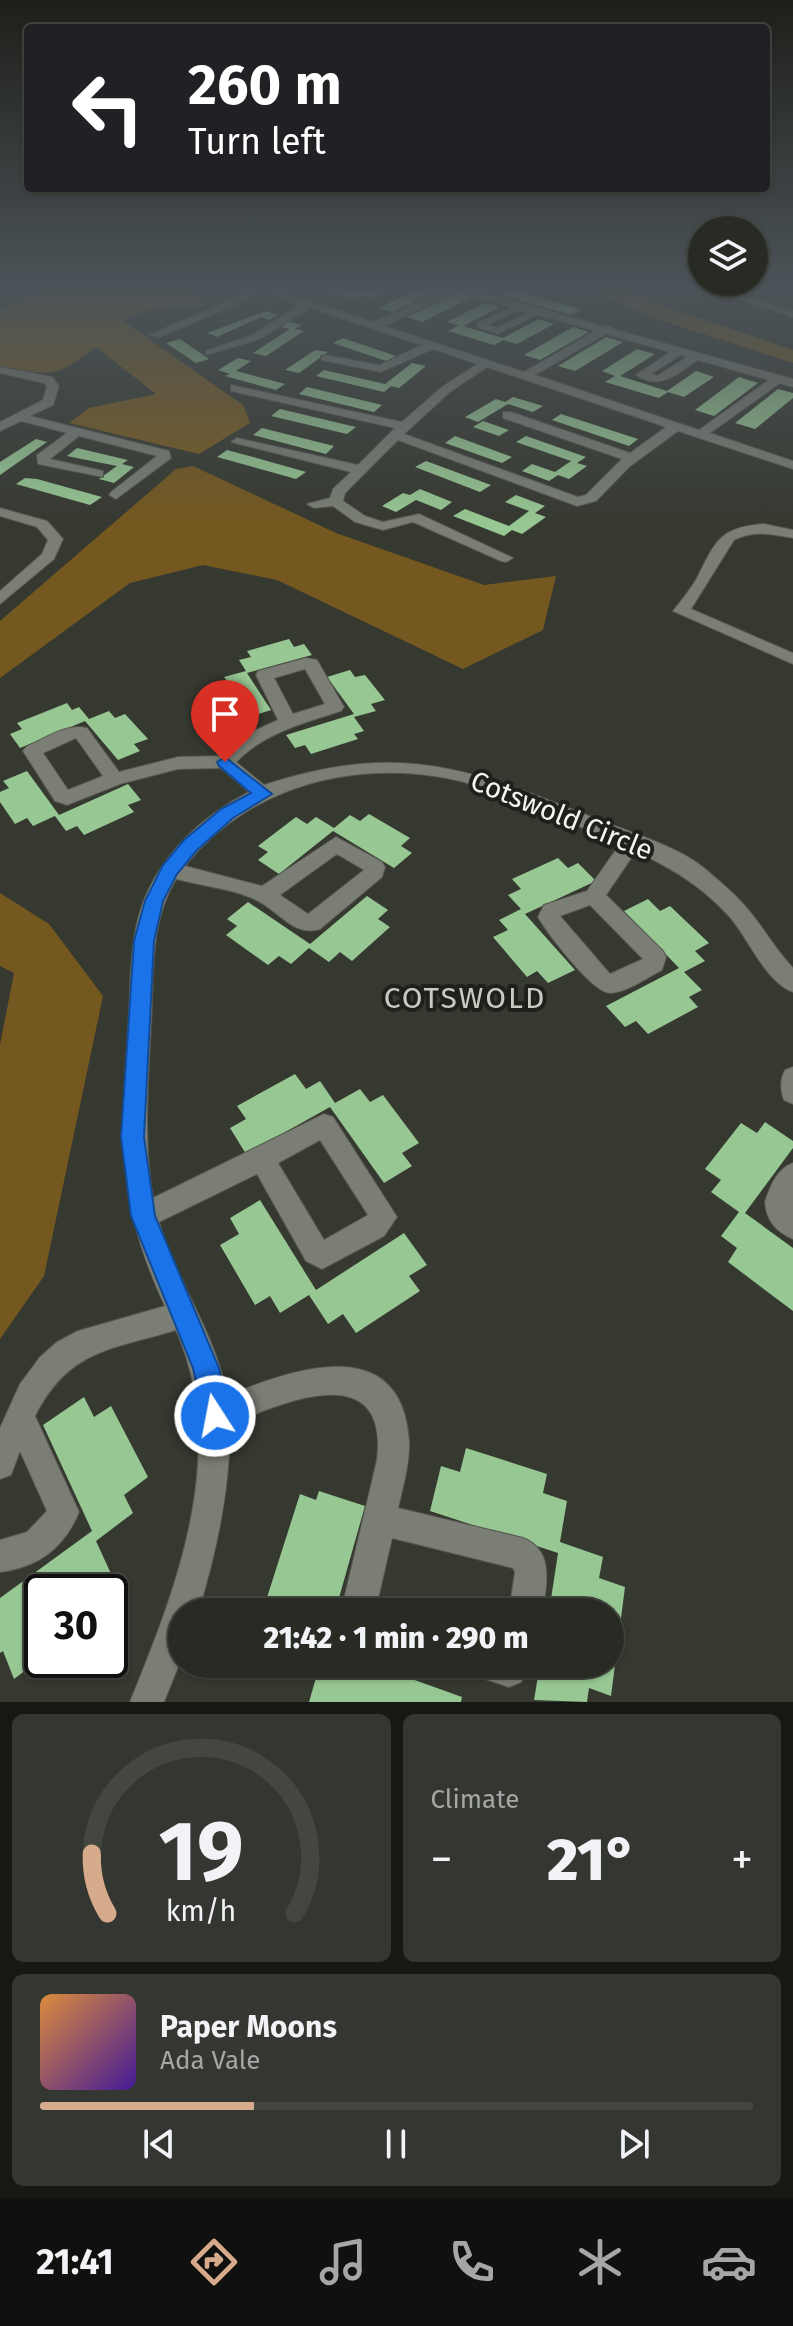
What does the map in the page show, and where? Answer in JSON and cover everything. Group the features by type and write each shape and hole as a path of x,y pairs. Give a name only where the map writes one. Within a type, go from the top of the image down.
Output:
{"street":[{"path":"363,365 381,369 389,365"},
{"path":"481,365 463,375 335,496 343,510 380,525 414,517 506,558"},
{"path":"493,365 793,465"},
{"path":"525,376 543,365"},
{"path":"657,365 642,375 659,380 682,365"},
{"path":"733,365 793,383"},
{"path":"0,370 48,380 53,386 49,402 0,427"},
{"path":"701,434 778,379"},
{"path":"235,388 402,432 577,502 591,498 631,458 676,426"},
{"path":"507,415 631,458"},
{"path":"18,417 164,454 164,458 116,495"},
{"path":"77,432 42,458 43,461 98,474"},
{"path":"237,442 361,470"},
{"path":"314,504 336,502"},
{"path":"0,512 42,524 56,539 49,556 0,599"},
{"path":"793,534 763,527 748,528 723,541 681,611 793,659"},
{"path":"225,762 246,741 288,722"},
{"path":"114,779 169,764 225,762 263,794"},
{"name":"Cotswold Circle","path":"147,1702 164,1664 201,1535 215,1467 215,1416 206,1368 143,1216 133,1137 144,941 154,901 170,870 211,825 263,794 296,780 339,770 383,766 427,769 489,783 679,862 711,884 738,912 763,950 793,983"},
{"path":"594,896 655,957 654,964 610,984 603,982 549,917 551,911 594,896 633,841"},
{"path":"170,870 265,895 305,923 312,923 375,872 375,867 336,844 265,895"},
{"path":"793,1077 793,1093"},
{"path":"143,1216 262,1159 324,1125 384,1217 375,1227 322,1256 316,1252 262,1159"},
{"path":"793,1175 776,1197 775,1204 777,1212 793,1226"},
{"path":"0,1464 32,1388 63,1354 78,1345 184,1314"},
{"path":"215,1416 259,1396 334,1377 365,1385 381,1399 391,1420 394,1439 361,1598"},
{"path":"0,1556 14,1554 37,1544 59,1523 63,1512 20,1416"},
{"path":"380,1519 523,1554 532,1569 528,1598"},
{"name":"Cotswold Circle","path":"159,1702 164,1664"}],"shaded area":[{"path":"0,365 69,365 41,373"},
{"path":"120,365 187,365 243,405 250,423 199,454 69,423 89,408 156,394"},
{"path":"193,466 336,533 484,585 556,576 543,630 463,669 277,580 203,565 130,583 0,678 0,621 176,469"},
{"path":"0,893 49,924 103,996 44,1276 0,1339 0,1045 14,973 0,966"}],"building":[{"path":"226,365 244,365 236,371 285,384 276,390 225,376 230,374 218,370"},
{"path":"292,365 309,365 299,373 285,370"},
{"path":"409,365 426,366 399,388 391,386 384,392 316,376 324,370 385,384"},
{"path":"559,365 584,365 575,371"},
{"path":"611,365 637,365 620,376 667,391 696,371 714,377 684,397 668,392 659,398 605,382 615,376 602,371"},
{"path":"739,377 758,383 714,416 695,410"},
{"path":"307,387 382,405 374,412 299,394"},
{"path":"778,389 793,393 793,398 755,429 735,423"},
{"path":"513,397 543,406 533,412 508,404 478,422 465,417 496,399 505,402"},
{"path":"280,409 356,427 347,434 271,416"},
{"path":"561,414 638,439 629,446 552,420"},
{"path":"483,421 509,430 499,436 473,427"},
{"path":"262,428 334,446 326,454 253,435"},
{"path":"455,436 512,457 502,463 445,443"},
{"path":"526,436 586,457 577,463 587,466 569,479 558,475 549,481 522,471 532,464 555,472 571,461 516,442"},
{"path":"36,439 47,442 0,475 0,462"},
{"path":"77,448 128,460 122,464 134,467 114,483 99,479 117,466 67,456"},
{"path":"227,450 306,472 296,479 217,457"},
{"path":"426,461 491,485 480,492 415,467"},
{"path":"25,478 102,497 90,505 16,484"},
{"path":"420,489 452,502 441,510 416,500 396,512 382,506 403,493 410,495"},
{"path":"516,495 545,506 535,513 546,517 522,534 512,530 504,536 453,516 465,509 509,526 529,511 505,502"},
{"path":"289,639 294,647 304,644 312,655 247,673 271,710 246,718 241,710 231,713 215,686 228,682 224,677 246,671 239,660 251,657 247,651"},
{"path":"350,670 355,677 365,675 385,700 371,704 376,711 354,717 364,731 354,734 358,739 311,754 305,745 295,748 286,735 354,714 327,677"},
{"path":"67,703 72,710 79,707 89,719 109,711 115,718 125,714 148,739 134,744 140,751 118,760 85,721 20,748 10,734 22,729 17,723"},
{"path":"27,771 59,815 128,784 141,800 128,805 134,812 84,835 77,826 66,831 55,816 33,826 27,818 15,824 0,802 0,792 9,788 3,781"},
{"path":"369,814 410,838 401,846 412,853 394,868 333,831 279,874 258,860 268,852 258,846 296,817 307,824 316,817 334,828 350,815 360,821"},
{"path":"558,858 568,868 578,863 596,881 525,914 575,970 548,983 537,971 527,977 493,937 508,930 499,920 521,909 508,895 521,889 512,879"},
{"path":"367,896 388,910 378,919 390,927 352,961 340,952 329,962 309,948 291,964 279,956 268,965 226,935 237,926 227,919 248,902 310,944"},
{"path":"648,899 660,911 670,906 709,943 695,951 705,961 684,972 702,990 689,997 698,1007 648,1034 636,1021 625,1027 606,1006 679,968 624,911"},
{"path":"295,1074 306,1089 320,1081 335,1103 360,1089 370,1102 383,1095 419,1143 402,1153 412,1166 384,1183 330,1107 246,1154 230,1128 246,1119 237,1106"},
{"path":"765,1122 793,1141 793,1148 745,1213 793,1248 793,1311 728,1262 737,1248 721,1236 739,1212 711,1192 721,1180 705,1169 741,1123 757,1133"},
{"path":"260,1200 316,1290 404,1233 427,1265 409,1276 420,1291 356,1333 343,1314 328,1324 309,1295 280,1313 270,1296 255,1305 220,1245 239,1234 230,1218"},
{"path":"84,1397 94,1417 111,1406 148,1477 124,1495 133,1513 96,1541 111,1574 33,1574 92,1531 43,1425"},
{"path":"466,1448 547,1474 543,1493 567,1501 560,1542 603,1557 599,1578 625,1587 624,1598 551,1598 558,1553 430,1511 441,1466 460,1472"},
{"path":"319,1491 365,1506 339,1598 267,1598 300,1494 316,1500"},
{"path":"24,1581 24,1672 14,1679 3,1651 0,1653 0,1598"},
{"path":"316,1678 409,1678 462,1697 461,1702 309,1702"},
{"path":"538,1678 613,1678 611,1696 589,1688 587,1702 534,1700"}],"district":[{"name":"COTSWOLD","path":"465,998"}],"route":[{"path":"215,1416 206,1368 143,1216 133,1137 144,941 154,901 170,870 190,845 227,813 263,794 225,762"}]}
